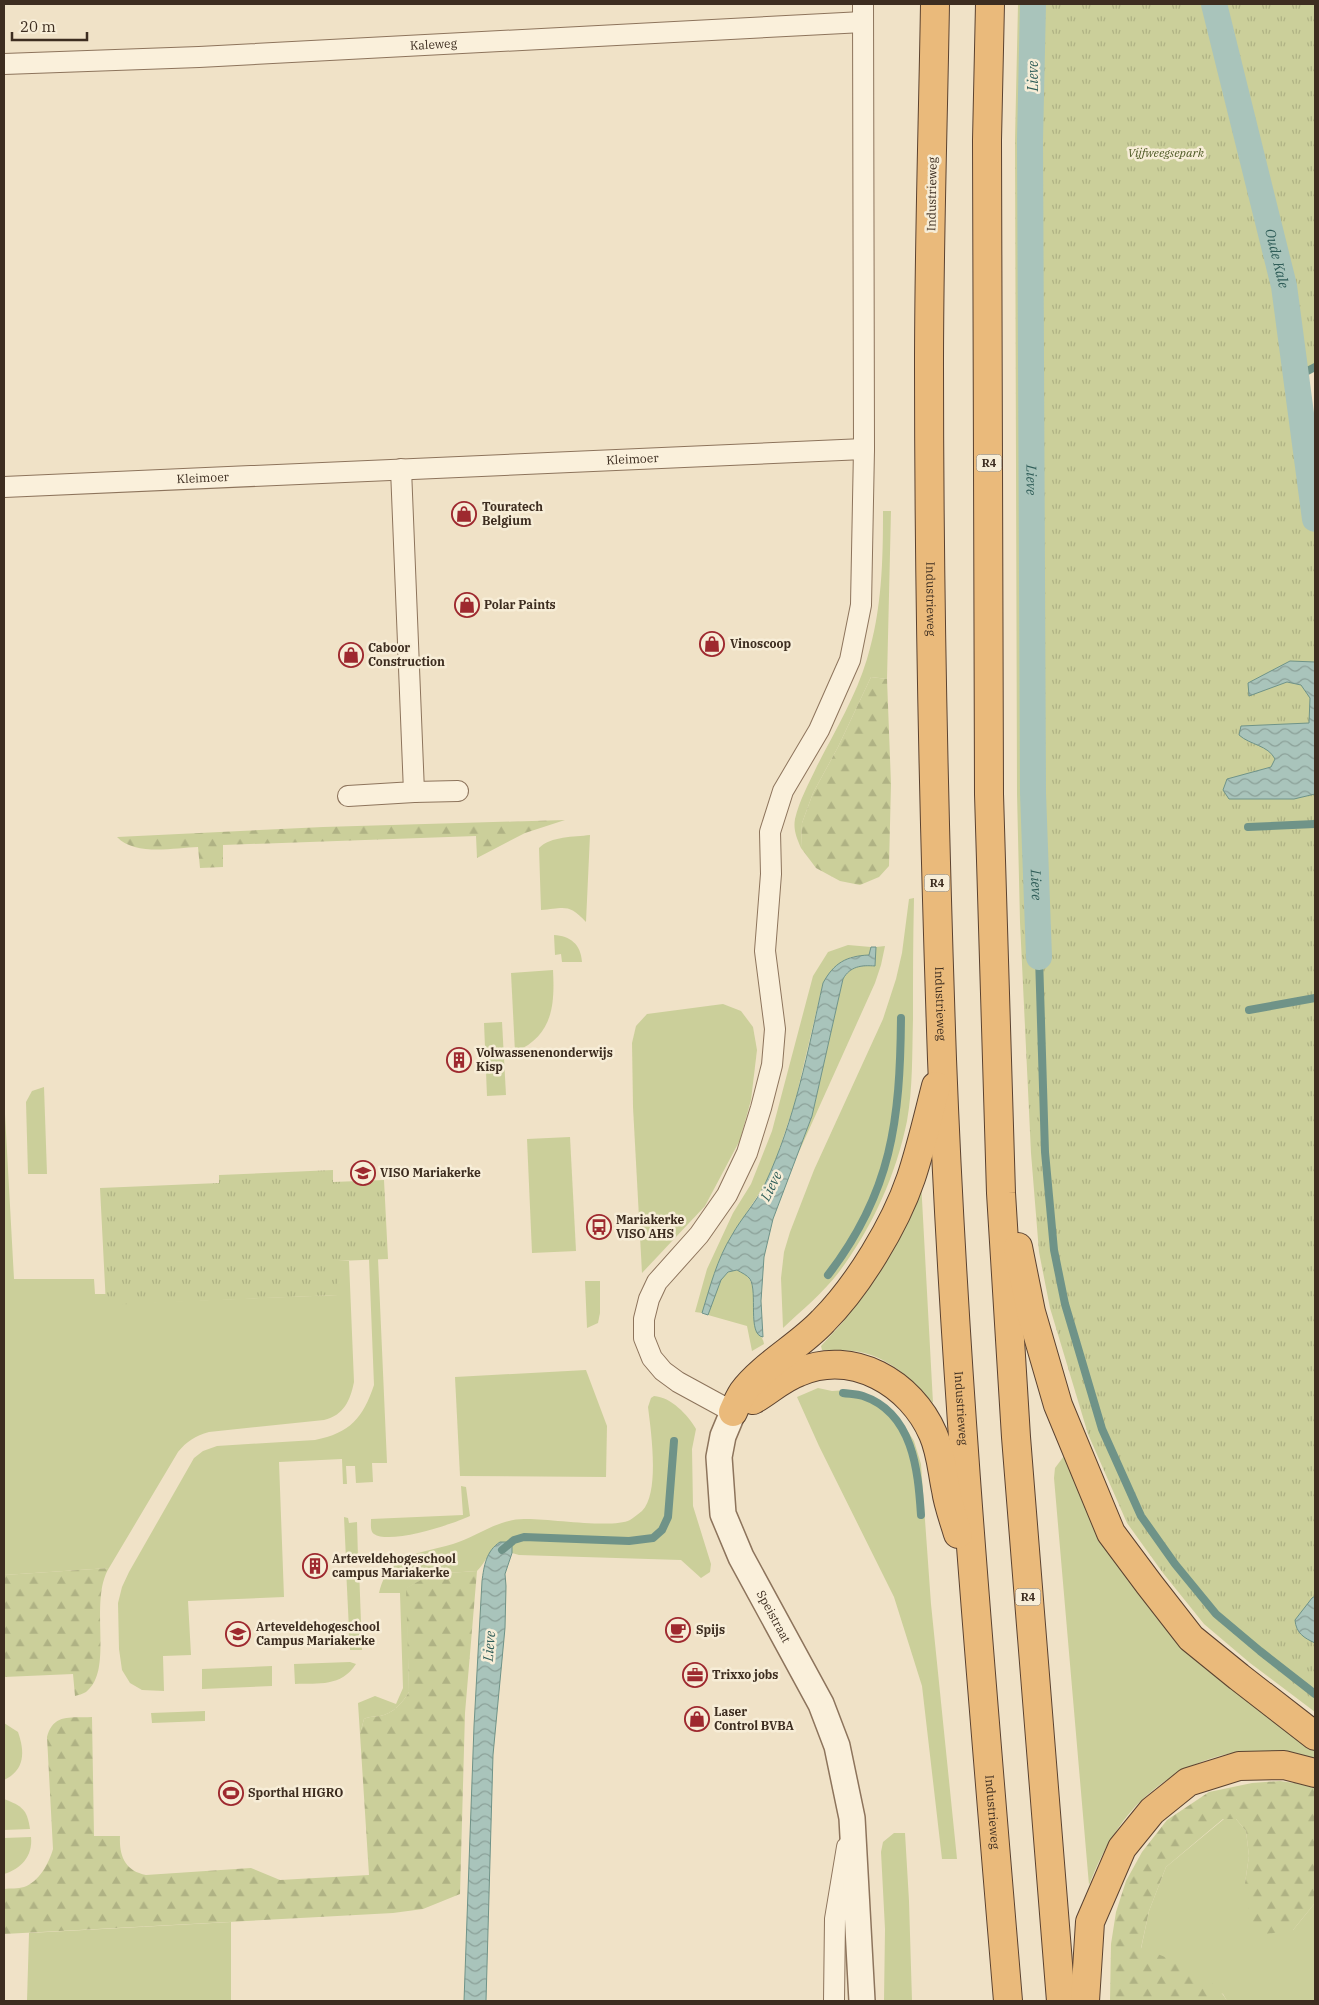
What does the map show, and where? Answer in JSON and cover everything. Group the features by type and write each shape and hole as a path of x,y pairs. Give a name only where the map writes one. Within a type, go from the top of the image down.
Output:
{"highway":[{"name":"Industrieweg","path":"935,4 929,362 932,705 942,1061 957,1360 973,1583 1008,2001"},
{"name":"R4","path":"990,4 987,140 989,794 1001,1193 1016,1438 1060,2001"},
{"name":"R4","path":"732,1412 744,1391 766,1369 823,1321 844,1297 870,1258 891,1222 910,1179 942,1061"},
{"path":"1001,1193 1020,1255 1032,1312 1058,1405 1111,1533 1191,1638 1315,1736"},
{"name":"R4","path":"732,1412 761,1396 784,1380 815,1366 847,1365 870,1370 888,1380 922,1412 934,1435 941,1458 946,1492 973,1583"},
{"path":"1085,2001 1090,1922 1122,1848 1152,1810 1188,1782 1238,1766 1284,1765 1315,1773"}],"street":[{"name":"Kaleweg","path":"4,64 207,57 863,13"},
{"path":"732,1412 678,1382 663,1371 652,1358 644,1338 644,1319 649,1299 657,1282 699,1235 727,1195 747,1153 770,1074 774,1029 765,952 771,874 770,832 783,791 819,730 850,660 861,605 864,449 863,13"},
{"name":"Kleimoer","path":"4,487 864,449"},
{"path":"401,469 414,792"},
{"path":"348,796 458,790"},
{"name":"Speistraat","path":"732,1412 723,1436 719,1457 723,1514 741,1557 821,1704 837,1746 852,1818 862,2001"},
{"name":"Speistraat","path":"834,2001 835,1918 852,1818"}],"green space":[{"name":"Vijfweegsepark","path":"1018,4 1315,4 1315,367 1296,377 1315,519 1315,1712 1250,1663 1204,1624 1163,1573 1127,1523 1088,1434 1050,1308 1039,1252 1031,1153 1020,922 1017,794 1015,140"},
{"path":"883,511 891,511 887,679 871,677 838,747 813,793 802,823 801,848 795,827 799,806 857,686 872,641 881,585"},
{"path":"871,677 887,679 891,784 889,866 879,877 860,885 840,881 816,868 801,848 802,823 813,793 838,747"},
{"path":"565,820 525,833 477,858 476,836 223,845 223,867 200,868 198,847 144,849 125,843 117,837 323,827"},
{"path":"590,835 586,922 570,909 541,910 539,848 556,839"},
{"path":"914,898 911,1083 907,1121 896,1161 872,1219 851,1255 826,1287 783,1328 781,1278 784,1252 790,1232 814,1170 883,1019 902,953 909,899"},
{"path":"554,935 565,937 574,942 579,950 582,962 562,962 561,954 555,955"},
{"path":"848,945 871,947 869,955 851,957 823,983 795,1102 775,1162 764,1186 732,1235 722,1255 702,1313 695,1312 707,1269 733,1213 751,1184 772,1131 813,976 828,952"},
{"path":"885,946 875,983 798,1154 812,1116 843,979 849,971 857,967 875,966 876,947"},
{"path":"553,970 553,996 549,1019 537,1038 515,1052 511,973"},
{"path":"723,1004 741,1011 753,1027 757,1050 751,1100 740,1140 705,1206 642,1273 633,1107 632,1043 636,1026 647,1014"},
{"path":"502,1022 506,1095 487,1096 484,1023"},
{"path":"44,1087 47,1174 28,1174 26,1102 32,1091"},
{"path":"4,1096 14,1279 94,1279 95,1294 107,1294 106,1304 338,1295 338,1261 349,1261 354,1382 345,1406 337,1415 324,1420 209,1432 192,1439 178,1452 109,1568 4,1575"},
{"path":"570,1137 576,1251 532,1253 527,1139"},
{"path":"333,1170 333,1182 384,1180 388,1259 338,1261 338,1295 106,1305 100,1188 219,1183 219,1175"},
{"path":"921,1181 933,1403 907,1377 877,1357 854,1351 822,1350 821,1346 843,1322 868,1288"},
{"path":"369,1259 378,1259 387,1463 372,1463 373,1482 356,1483 355,1466 346,1466 347,1484 343,1484 342,1459 279,1462 284,1597 188,1601 191,1655 163,1656 164,1691 142,1690 130,1683 122,1670 119,1649 118,1603 122,1587 129,1572 194,1458 203,1451 217,1446 315,1440 327,1437 346,1428 360,1415 374,1385"},
{"path":"733,1270 742,1272 747,1276 753,1290 754,1323 764,1344 752,1351 747,1326 708,1315 719,1283 727,1273"},
{"path":"585,1281 600,1281 600,1313 598,1323 587,1328"},
{"path":"586,1370 607,1426 606,1477 460,1476 455,1377"},
{"path":"818,1388 863,1393 879,1401 895,1413 907,1430 914,1441 921,1464 931,1604 957,1859 942,1859 922,1686 894,1597 819,1446 797,1397"},
{"path":"654,1396 673,1403 696,1429 692,1449 693,1506 711,1564 710,1572 701,1578 681,1560 519,1555 512,1553 512,1546 500,1542 493,1548 477,1571 432,1574 407,1588 409,1692 401,1703 389,1713 364,1719 360,1734 358,1703 375,1696 396,1704 403,1688 400,1593 379,1593 383,1580 391,1568 412,1555 462,1541 496,1525 514,1520 534,1519 609,1524 630,1520 642,1511 648,1502 651,1491 653,1461 648,1407 651,1398"},
{"path":"1067,1452 1123,1565 1315,1747 1315,1760 1268,1752 1239,1752 1221,1755 1204,1761 1171,1777 1142,1800 1114,1834 1089,1885 1054,1478 1055,1468"},
{"path":"461,1486 466,1487 470,1516 450,1524 407,1535 382,1537 374,1534 372,1531 371,1519 463,1515"},
{"path":"344,1517 348,1518 349,1523 357,1522 358,1558 346,1559"},
{"path":"109,1568 103,1582 101,1599 99,1668 94,1682 86,1692 75,1696 73,1674 4,1677 4,1575"},
{"path":"346,1568 359,1568 362,1650 350,1650"},
{"path":"477,1571 465,1713 460,1894 423,1909 393,1913 4,1934 4,1889 24,1887 34,1881 46,1866 53,1849 47,1737 50,1729 58,1720 70,1717 92,1717 94,1836 120,1836 122,1856 133,1870 146,1875 251,1868 280,1880 369,1875 360,1734 364,1719 389,1713 401,1703 409,1692 406,1588 432,1574"},
{"path":"350,1662 356,1664 344,1677 329,1682 295,1684 294,1664"},
{"path":"272,1666 272,1686 202,1689 202,1669"},
{"path":"205,1711 205,1721 152,1723 151,1713"},
{"path":"4,1723 18,1732 22,1747 22,1760 16,1771 4,1780"},
{"path":"1280,1781 1315,1786 1315,1903 1293,1930 1266,1934 1250,1920 1245,1883 1249,1856 1246,1831 1236,1819 1223,1819 1166,1867 1149,1911 1141,1948 1189,1968 1212,1983 1227,2001 1110,2001 1111,1944 1116,1912 1126,1881 1142,1852 1167,1820 1209,1792 1252,1783"},
{"path":"4,1799 23,1809 30,1829 4,1830"},
{"path":"1224,1819 1236,1819 1246,1831 1249,1856 1245,1883 1293,1930 1315,1903 1315,2001 1227,2001 1223,1994 1141,1949 1149,1911 1166,1867"},
{"path":"894,1833 905,1833 912,2001 884,2001 885,1929 881,1852 883,1842"},
{"path":"31,1837 30,1850 25,1861 16,1869 4,1874 4,1838"},
{"path":"231,1922 231,2001 27,2001 29,1933"}],"water":[{"path":"1290,661 1315,662 1315,794 1294,799 1229,799 1223,790 1227,779 1271,767 1275,759 1268,751 1239,735 1241,726 1309,723 1310,698 1301,685 1287,682 1249,696 1248,683"},
{"path":"871,947 876,947 875,966 857,967 849,971 843,979 812,1116 773,1219 764,1257 761,1301 763,1337 755,1329 753,1293 750,1279 737,1270 728,1272 721,1280 708,1315 702,1313 722,1254 736,1228 765,1184 785,1135 800,1085 823,983 832,970 841,962 854,957 869,955"},
{"path":"500,1542 506,1542 512,1546 512,1553 505,1574 505,1628 493,1755 486,2001 464,2001 474,1726 482,1581 489,1554"},
{"path":"1315,1596 1315,1643 1301,1635 1295,1620"}],"waterway":[{"name":"Lieve","path":"1033,4 1030,140 1033,793 1039,957"},
{"name":"Oude Kale","path":"1214,4 1284,286 1315,519"},
{"path":"1296,377 1315,367"},
{"path":"1248,827 1315,824"},
{"path":"1039,957 1045,1152 1054,1250 1065,1304 1102,1429 1141,1516 1175,1564 1216,1614 1315,1694"},
{"path":"1249,1010 1315,998"},
{"path":"828,1275 866,1214 879,1184 888,1154 898,1090 901,1018"},
{"path":"843,1393 863,1396 880,1404 893,1415 903,1429 915,1462 921,1515"},
{"name":"Lieve","path":"502,1550 514,1540 524,1537 629,1541 653,1538 662,1530 668,1517 674,1441"}],"place":[{"name":"Touratech Belgium","path":"464,514"},
{"name":"Polar Paints","path":"467,605"},
{"name":"Vinoscoop","path":"712,644"},
{"name":"Caboor Construction","path":"351,655"},
{"name":"Volwassenenonderwijs Kisp","path":"459,1060"},
{"name":"VISO Mariakerke","path":"363,1173"},
{"name":"Mariakerke VISO AHS","path":"599,1227"},
{"name":"Arteveldehogeschool campus Mariakerke","path":"315,1566"},
{"name":"Spijs","path":"678,1630"},
{"name":"Arteveldehogeschool Campus Mariakerke","path":"238,1634"},
{"name":"Trixxo jobs","path":"695,1675"},
{"name":"Laser Control BVBA","path":"697,1719"},
{"name":"Sporthal HIGRO","path":"231,1793"}]}
